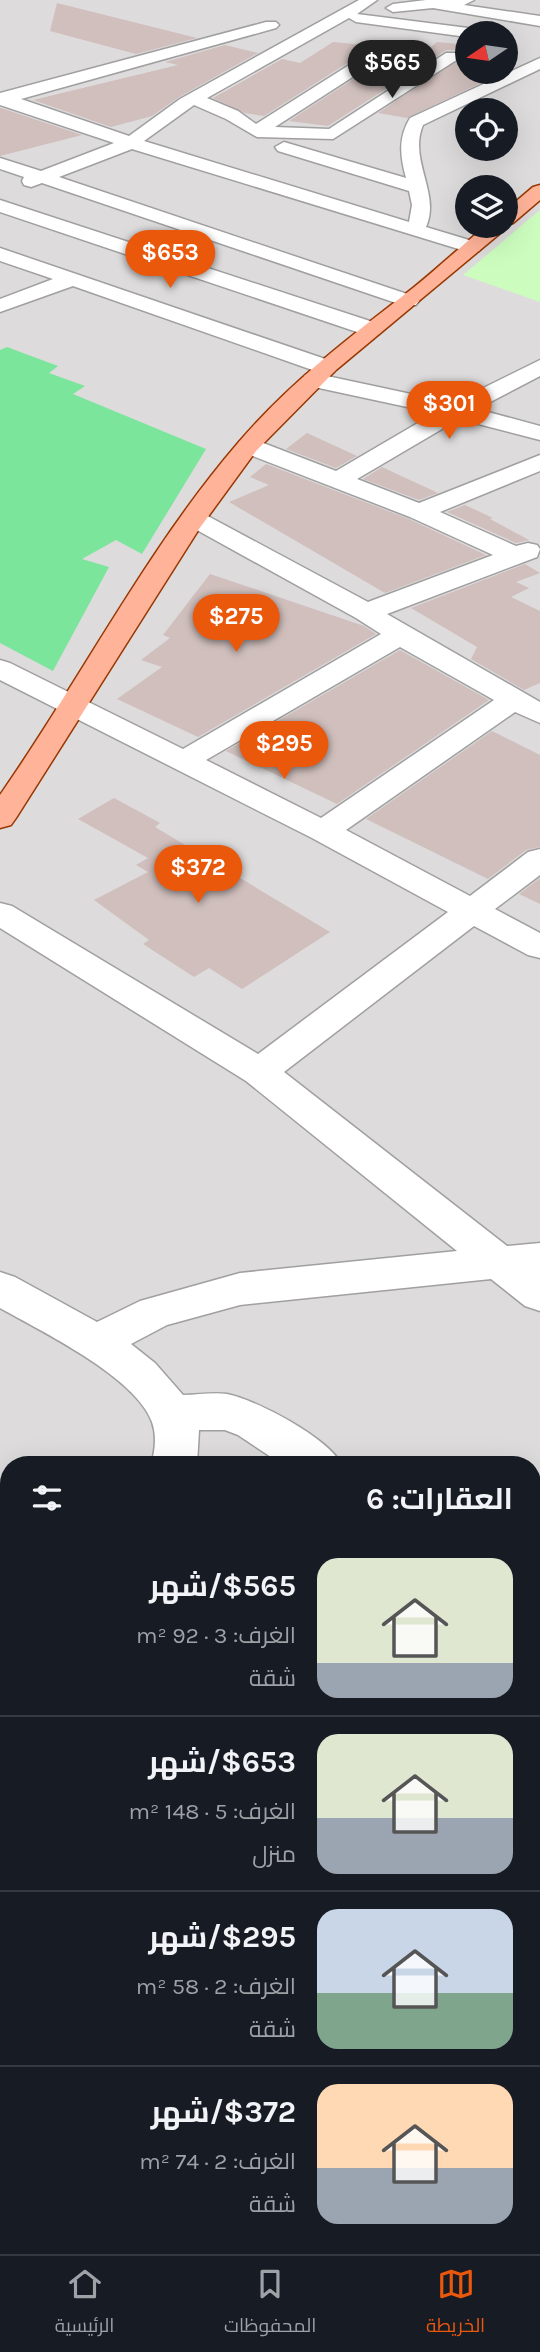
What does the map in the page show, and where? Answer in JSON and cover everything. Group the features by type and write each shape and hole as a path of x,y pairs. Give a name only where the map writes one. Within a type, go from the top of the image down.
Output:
{"main road":[{"path":"518,209 540,191"},
{"path":"0,818 214,488 249,446 320,374 483,238"}],"street":[{"path":"5,197 41,178 131,143 194,99 370,0"},
{"path":"346,14 467,0"},
{"path":"434,4 540,21"},
{"path":"259,8 290,47"},
{"path":"346,14 455,31"},
{"path":"1,99 271,25"},
{"path":"311,35 337,38"},
{"path":"257,132 396,47 364,42"},
{"path":"427,52 455,56"},
{"path":"257,132 333,134 455,59"},
{"path":"518,65 537,67"},
{"path":"364,116 403,120 537,67"},
{"path":"1,99 131,143 472,247"},
{"path":"194,99 232,116 270,142 416,187"},
{"path":"403,120 409,134 408,157 422,220 415,229"},
{"path":"0,163 409,301"},
{"path":"5,197 371,329"},
{"path":"0,254 73,279 320,374 540,433"},
{"path":"2,304 73,279"},
{"path":"338,480 456,411 540,367"},
{"path":"249,446 528,551"},
{"path":"419,512 540,462"},
{"path":"195,519 366,612 400,635 527,707 323,831"},
{"path":"366,612 528,551"},
{"path":"185,760 400,635"},
{"path":"5,677 72,705 185,760 540,947"},
{"path":"259,1072 540,859"},
{"path":"0,913 259,1072 498,1264 540,1294"},
{"path":"95,1343 155,1312 240,1289 540,1258"},
{"path":"0,1288 95,1343 144,1379 171,1413 177,1431 176,1456"},
{"path":"171,1413 226,1412 254,1422 305,1456"}],"shaded area":[{"path":"0,0 540,0 540,1456 0,1456"}],"green space":[{"path":"540,210 540,302 463,275 507,238 518,238 518,229"},
{"path":"7,347 58,366 49,373 85,386 73,394 206,449 142,554 116,540 82,559 109,567 53,671 0,643 0,350"}],"building":[{"path":"57,3 197,38 136,54 50,31"},
{"path":"333,42 374,46 264,116 245,113 213,98 282,59 300,63"},
{"path":"437,42 455,44 455,50 446,50 328,126 289,121 398,50 422,54"},
{"path":"225,45 258,53 179,97 152,116 111,127 33,100 178,65 165,62"},
{"path":"455,62 455,84 479,84 407,118 378,113"},
{"path":"1,108 82,135 0,156"},
{"path":"307,433 357,456 336,468 286,449"},
{"path":"266,464 409,519 486,555 385,593 229,502 269,485 250,477"},
{"path":"382,467 438,493 419,500 363,479"},
{"path":"465,505 529,540 516,543 447,512"},
{"path":"525,564 540,573 516,582 529,588 511,597 540,611 540,683 524,690 471,659 477,647 411,608"},
{"path":"210,574 364,626 376,634 198,737 117,699 162,667 141,660 170,638 163,635"},
{"path":"400,650 489,700 337,804 226,751"},
{"path":"492,731 540,755 540,847 526,850 488,879 366,819"},
{"path":"114,798 160,823 155,827 330,932 242,989 209,968 194,977 143,944 149,940 94,900 148,872 136,865 148,858 78,819"},
{"path":"540,878 540,904 519,894"}]}
